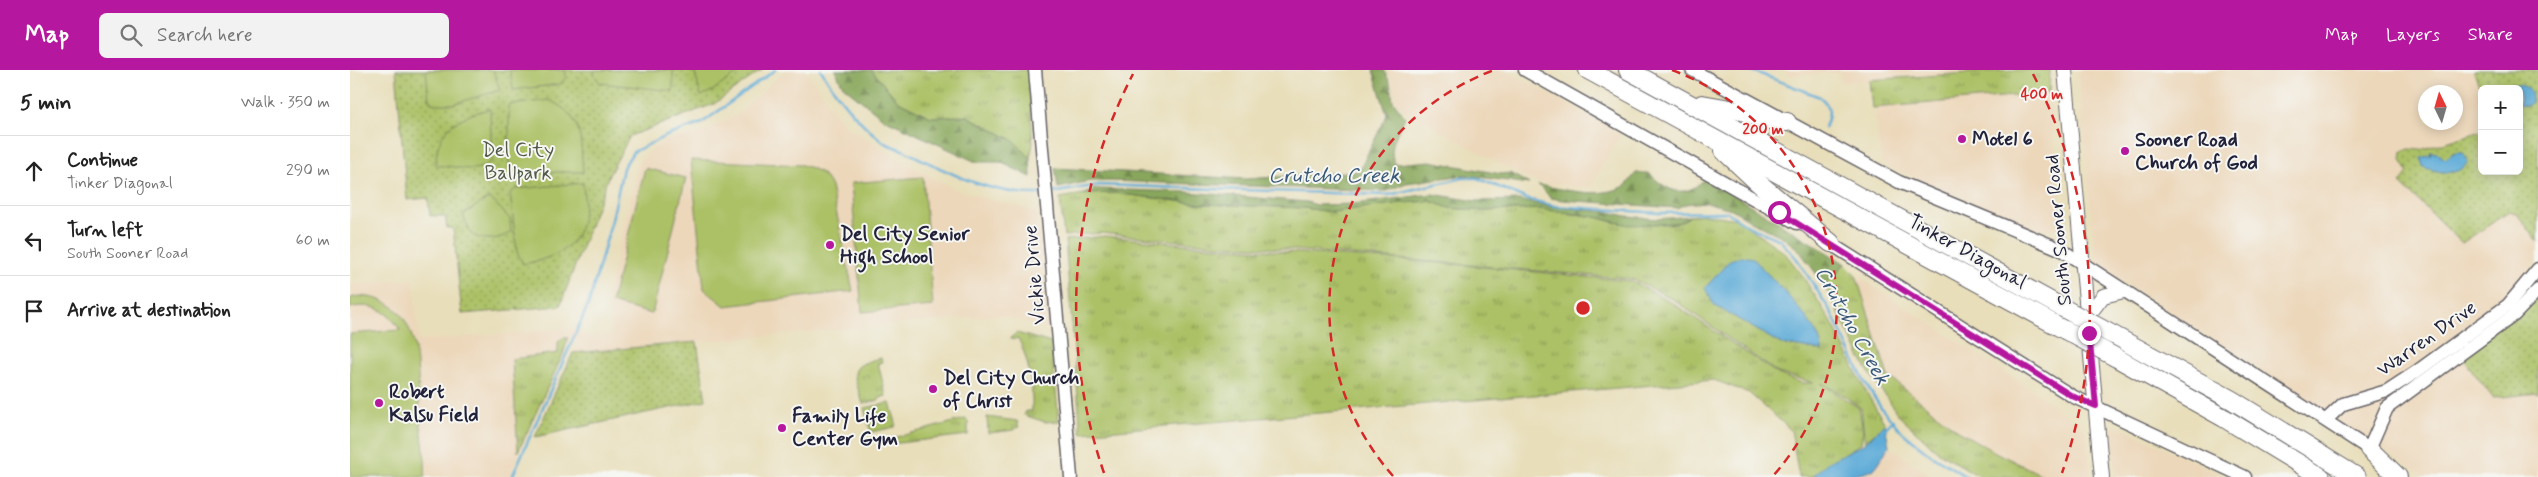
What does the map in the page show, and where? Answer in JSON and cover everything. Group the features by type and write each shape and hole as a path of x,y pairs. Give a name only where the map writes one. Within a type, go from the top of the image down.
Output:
{"highway":[{"name":"Tinker Diagonal","path":"1588,70 2115,357 2224,418 2321,477"},
{"name":"Tinker Diagonal","path":"1628,70 2232,400 2357,477"},
{"path":"1686,102 1742,111 1762,119 1787,122"},
{"path":"1708,135 1755,180 1831,244"},
{"path":"2369,449 2398,477"}],"main road":[{"name":"South Sooner Road","path":"2065,70 2102,477"},
{"path":"2087,317 2103,296 2124,291"}],"street":[{"name":"Vickie Drive","path":"1035,70 1071,477"},
{"path":"1525,70 1678,154 1831,244 2072,396 2245,477"},
{"name":"Tinker Diagonal","path":"1692,70 1898,182 2060,249 2369,449"},
{"name":"Warren Drive","path":"2326,420 2343,404 2363,396 2387,391 2416,372 2508,305 2538,269"},
{"name":"Warren Drive","path":"2369,449 2388,408 2514,315 2538,290"}],"shaded area":[{"name":"Del City Senior High School","path":"786,70 805,70 844,125 916,169 958,191 1038,212 1050,329 1000,315 573,353 579,342 568,338 509,477 350,477 350,285 413,279 419,341 573,328 588,336 611,334 607,295 640,160 665,139 693,135 736,116"},
{"path":"1386,70 1506,70 1621,134 1589,188 1532,181 1405,111 1395,101 1392,82"},
{"path":"1784,70 2011,70 1842,82 1840,73 1789,75"},
{"path":"2078,70 2473,70 2479,84 2489,85 2478,85 2478,131 2419,150 2409,149 2401,160 2408,172 2517,214 2538,242 2538,259 2517,288 2498,307 2450,341 2493,398 2538,393 2538,477 2425,477 2096,264"},
{"path":"2049,93 2063,228 2034,230 1881,163 1875,108"},
{"path":"1856,275 2050,402 2086,431 2090,477 2046,477 1997,453 1960,432 1888,376"},
{"path":"2118,426 2226,477 2116,477 2111,429"},
{"path":"1889,446 1931,477 1860,477 1874,469"}],"green space":[{"name":"Del City Ballpark","path":"396,70 762,70 714,104 630,136 609,175 560,306 462,314 453,228 447,228 445,216 430,216 428,198 407,200"},
{"path":"426,70 493,70 500,90 453,104 434,104 429,100"},
{"path":"510,70 565,70 566,77 561,84 513,90"},
{"path":"595,70 673,70 673,91 600,83 594,74"},
{"path":"694,70 742,70 712,91 701,96"},
{"path":"835,70 871,70 898,101 931,117 967,116 1013,140 1030,157 1031,177 1000,162 976,162 884,119 843,86"},
{"path":"871,70 1028,70 1033,144 1030,157 1013,140 967,116 931,117 898,101"},
{"path":"1373,70 1384,70 1390,83 1393,101 1405,117 1393,146 1392,152 1395,164 1430,161 1501,174 1510,173 1529,184 1465,175 1406,183 1387,191 1110,181 1090,181 1058,188 1055,168 1246,179 1359,171 1387,115"},
{"path":"2011,70 2050,70 2049,93 1872,108 1869,80"},
{"path":"2473,70 2538,70 2538,242 2517,214 2510,211 2462,243 2400,183 2408,172 2401,160 2402,152 2409,149 2420,150 2478,132 2478,175 2523,175 2523,85 2479,85"},
{"path":"549,100 569,114 578,129 583,172 516,172 509,168 509,105"},
{"path":"490,109 492,160 480,168 473,169 436,166 440,142 451,126 468,116"},
{"path":"691,160 802,165 816,170 823,175 831,187 853,291 725,306 704,289"},
{"path":"645,168 686,178 652,314 611,303"},
{"path":"1636,173 1649,173 1663,185 1676,191 1690,189 1706,178 1844,263 1836,275 1824,284 1798,249 1781,236 1732,209 1705,202 1685,204 1677,208 1562,200 1551,198 1538,185 1592,193 1613,191 1625,186"},
{"path":"923,177 933,306 862,312 851,183"},
{"path":"583,183 583,216 580,229 574,239 566,248 555,255 523,264 517,252 510,193 516,189"},
{"path":"1095,189 1186,192 1307,202 1316,205 1354,204 1432,194 1476,201 1519,200 1547,206 1658,219 1690,216 1678,223 1628,225 1596,217 1541,209 1484,211 1449,208 1430,201 1332,212 1304,208 1201,204 1115,193 1084,194"},
{"path":"1115,193 1201,204 1304,208 1332,212 1430,201 1449,208 1484,211 1541,209 1596,217 1613,222 1669,224 1682,222 1690,216 1705,214 1737,219 1785,253 1802,275 1833,325 1865,390 1885,424 1865,443 1861,408 1821,383 1859,408 1863,431 1861,443 1812,477 1799,477 1791,430 1749,393 1714,380 1081,433 1065,240 1105,236 1203,246 1441,263 1631,281 1668,300 1778,374 1802,383 1814,383 1778,373 1671,298 1632,279 1283,249 1217,245 1102,233 1064,236 1060,198 1084,194","holes":["1708,291 1822,351 1781,344 1714,305"]},
{"path":"487,199 491,199 510,219 511,232 502,237 486,239 476,237 471,234 463,215"},
{"path":"1844,263 1856,275 1888,376 1960,432 2046,477 1980,477 1937,451 1899,416 1866,368 1824,284 1836,275"},
{"path":"2538,292 2538,393 2493,398 2462,357"},
{"name":"Robert Kalsu Field","path":"359,296 380,300 396,309 406,323 413,339 418,377 425,477 350,477 350,334 400,330 391,318 373,307 358,306 350,308 350,298"},
{"path":"1017,333 1051,343 1059,421 1045,422 1024,415 1026,411 1032,411 1032,392 1028,364 1022,346 1018,338 1011,340 1010,338"},
{"path":"563,338 568,338 563,354 518,452 512,359 558,353 558,342"},
{"path":"697,342 706,400 535,437 573,353"},
{"path":"881,358 882,362 878,363 886,396 863,404 855,373 862,364"},
{"path":"890,403 896,423 895,427 871,432 864,408"},
{"path":"987,417 1017,421 1019,427 1014,430 988,433"},
{"path":"965,419 968,421 968,435 890,444 878,442"}],"water":[{"path":"2523,86 2527,88 2531,94 2532,102 2527,106 2523,106"},
{"path":"2430,152 2437,153 2445,159 2455,152 2463,152 2468,161 2460,170 2454,172 2435,171 2423,167 2421,158 2431,155"},
{"path":"1742,256 1753,258 1805,316 1820,341 1822,351 1781,344 1714,305 1705,288 1730,260"},
{"path":"1885,424 1889,446 1874,469 1853,475 1812,477 1828,462 1865,443"}],"waterway":[{"path":"512,477 589,303 612,220 623,168 633,152 666,136 702,123 775,70"},
{"name":"Crutcho Creek","path":"821,70 841,99 872,133 886,144 972,182 1007,191 1043,194"},
{"path":"1750,70 1820,97 1827,104 1829,111 1825,128"},
{"name":"Crutcho Creek","path":"1051,193 1099,185 1388,195 1463,178 1477,178 1527,199 1555,206 1659,213 1727,212 1750,227 1780,240 1797,259 1831,312 1864,381 1881,408 1903,433 1931,455 1967,477"},
{"path":"1884,430 1893,420"}],"place":[{"name":"Motel 6","path":"1962,139"},
{"name":"Sooner Road Church of God","path":"2125,151"},
{"name":"Del City Senior High School","path":"830,245"},
{"name":"Del City Church of Christ","path":"933,389"},
{"name":"Robert Kalsu Field","path":"379,403"},
{"name":"Family Life Center Gym","path":"782,428"}],"route":[{"path":"1779,212 2072,396 2096,406 2089,333"}]}
